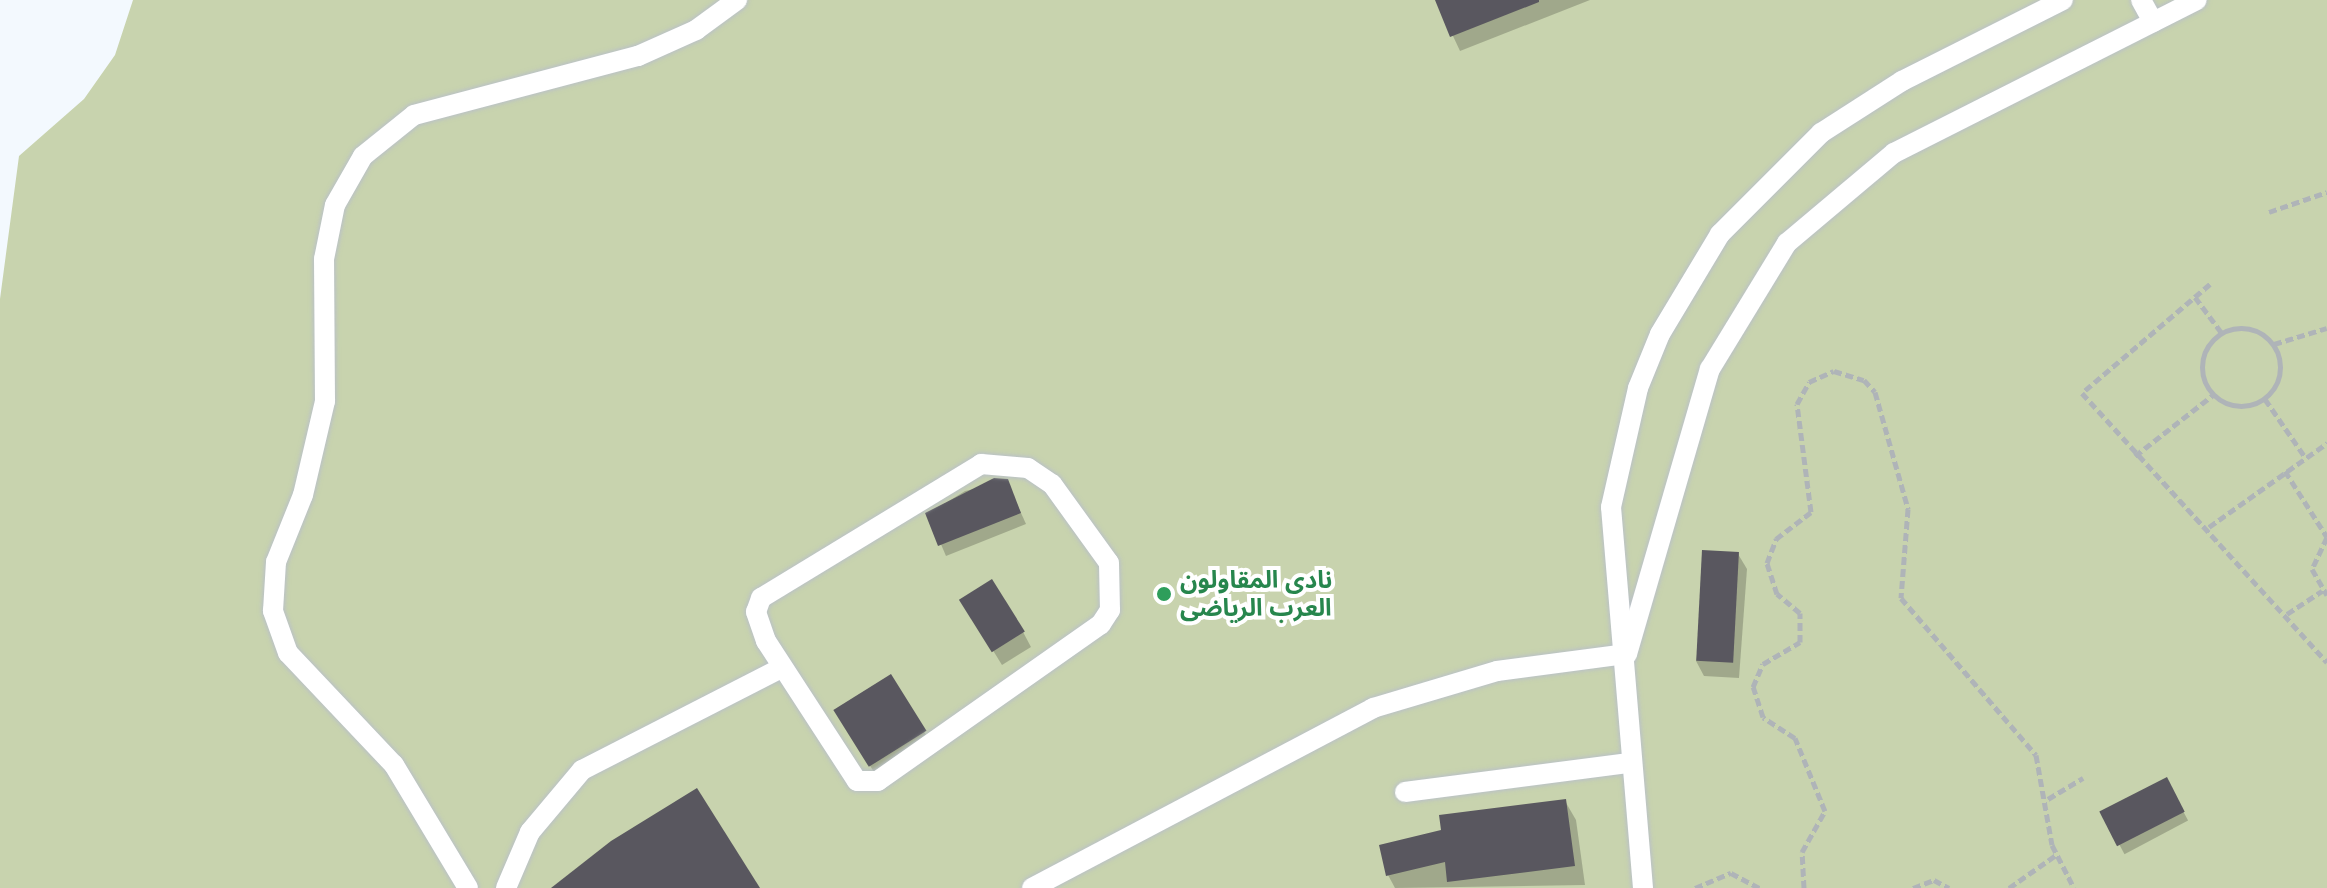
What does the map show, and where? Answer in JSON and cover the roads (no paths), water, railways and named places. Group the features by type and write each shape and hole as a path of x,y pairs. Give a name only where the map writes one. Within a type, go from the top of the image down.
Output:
{"lane":[{"path":"468,888 394,765 288,653 273,611 276,562 303,495 325,401 327,232 363,156 414,115 638,56 696,30 737,0"},
{"path":"1643,888 1627,763 1627,654 1611,554 1618,464 1638,388 1687,283 1751,198 1821,133 1902,81 2063,0"},
{"path":"2141,0 2153,22"},
{"path":"1627,654 1710,369 1787,243 1894,153 2197,0"},
{"path":"981,464 1015,464 1041,475 1114,578 1101,624 878,781 857,781 843,770 781,668 759,628 761,598 981,464"},
{"path":"1032,888 1373,708 1497,671 1627,654"},
{"path":"506,888 530,832 582,770 781,668"},
{"path":"1405,792 1627,763"}],"place":[{"name":"نادى المقاولون العرب الرياضى","path":"1164,594"}]}
